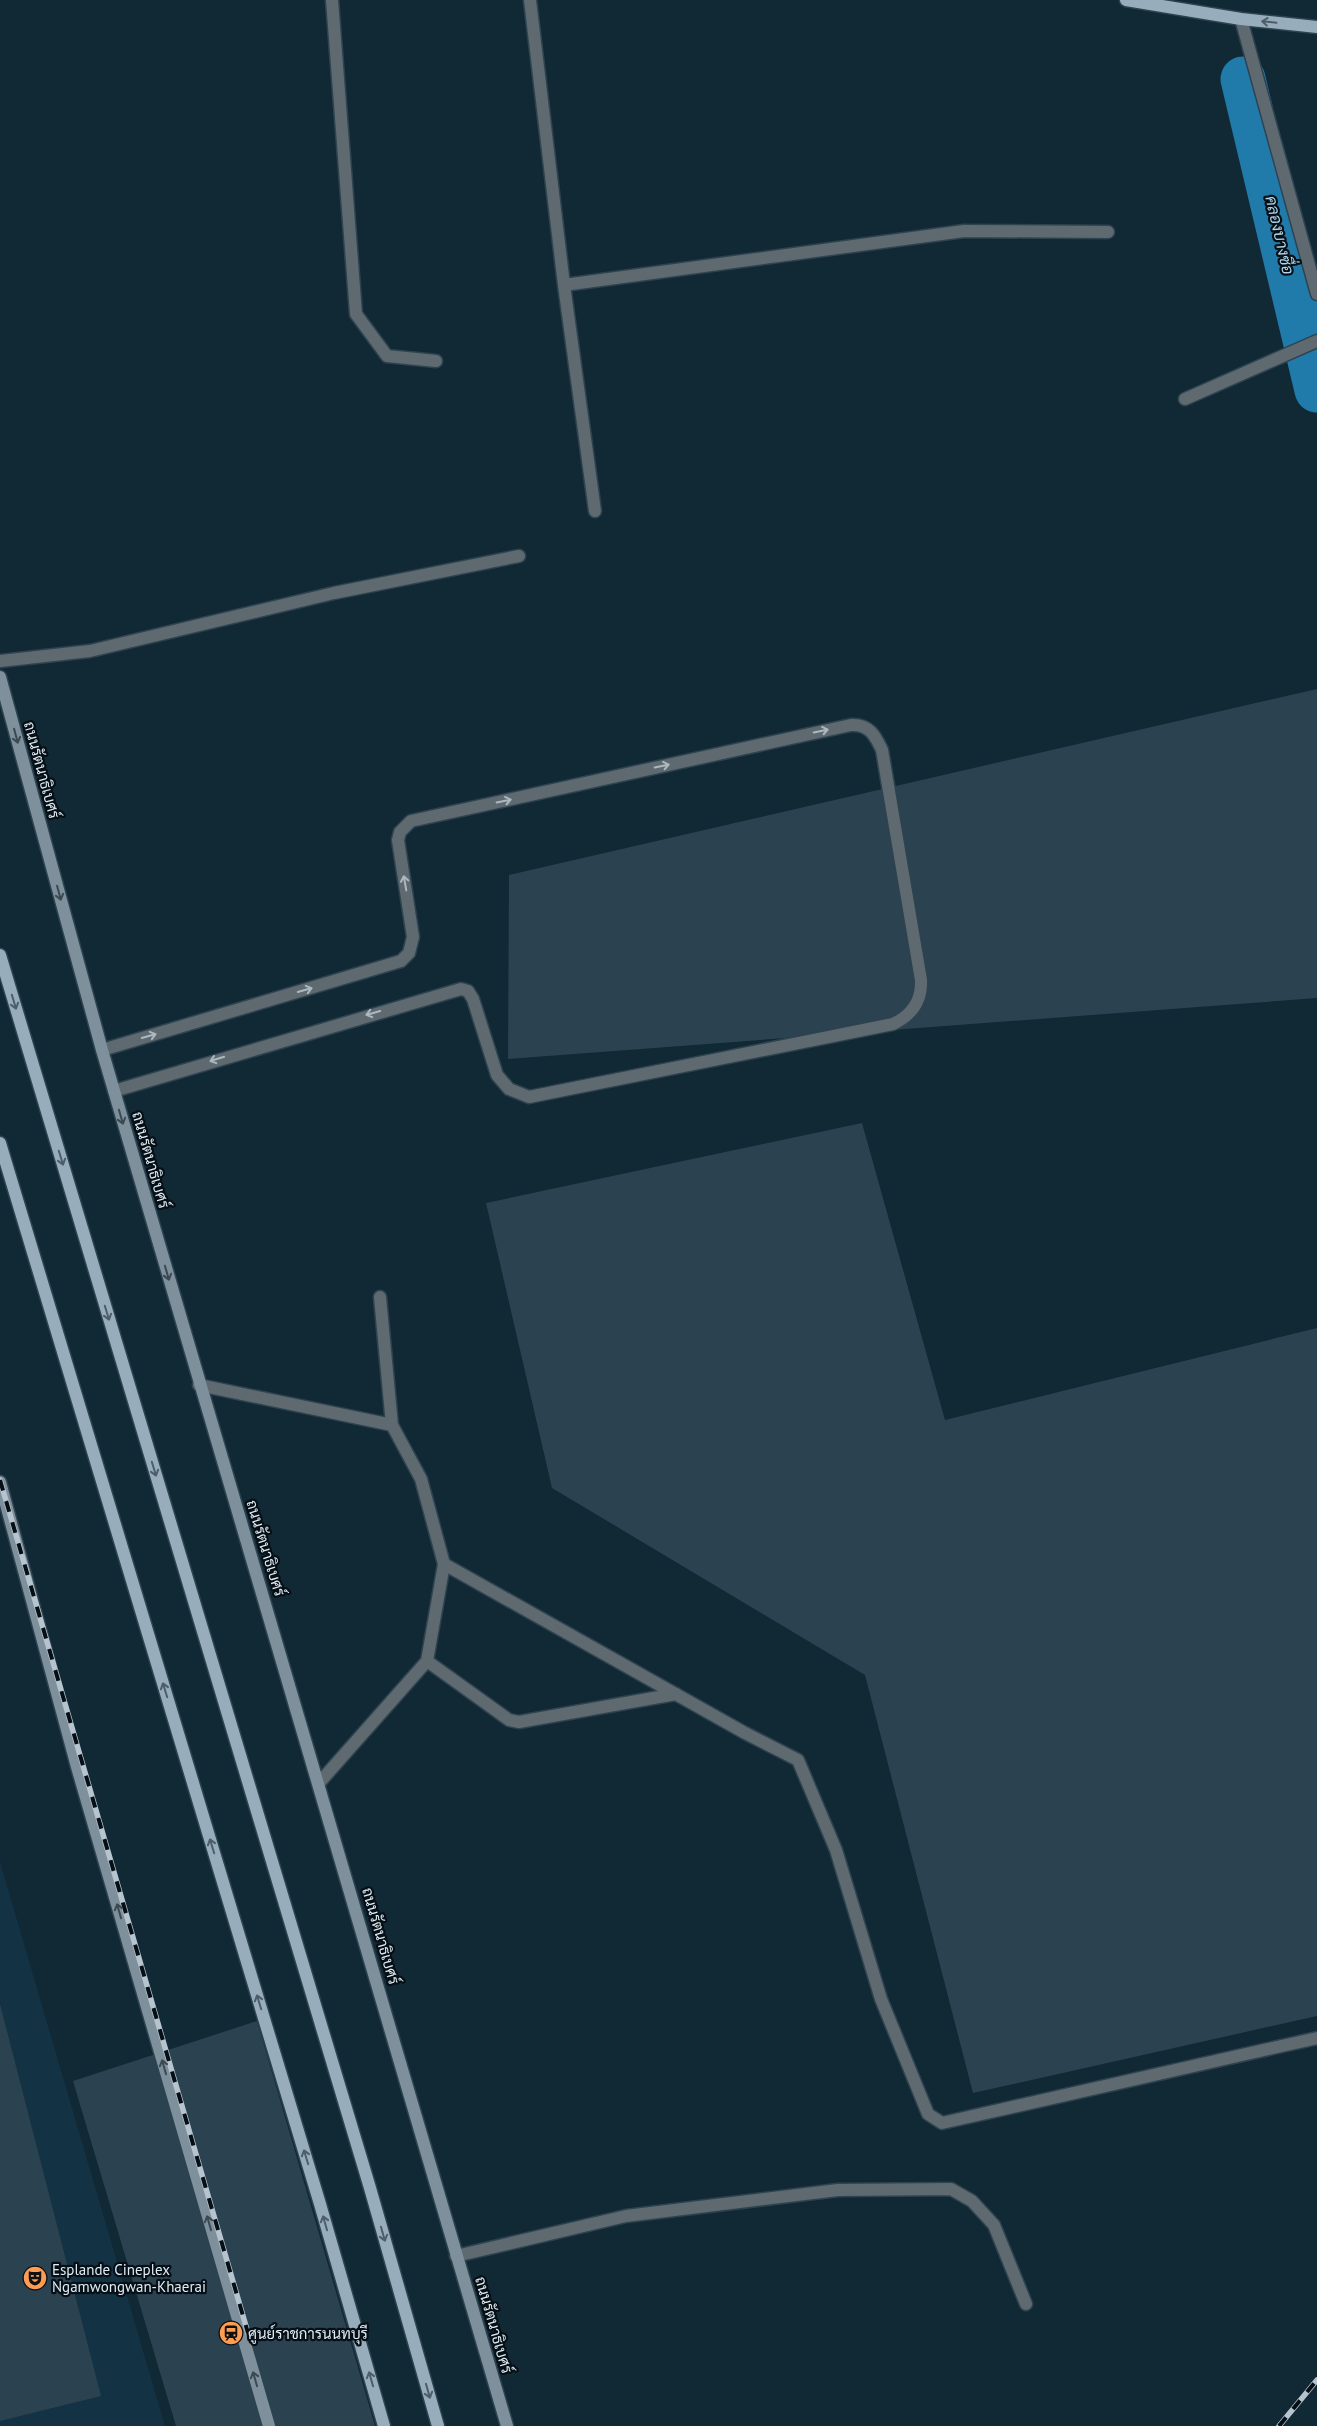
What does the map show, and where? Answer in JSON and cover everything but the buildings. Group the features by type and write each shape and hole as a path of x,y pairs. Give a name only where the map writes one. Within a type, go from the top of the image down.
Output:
{"main road":[{"path":"1126,0 1241,18 1317,27"},
{"name":"ถนนรัตนาธิเบศร์","path":"1,684 102,1050 199,1385 319,1783 507,2426"},
{"path":"0,955 370,2188 438,2426"},
{"path":"0,1143 320,2204 384,2426"},
{"path":"0,1482 77,1767 269,2426"}],"lane":[{"path":"332,0 356,314 387,356 436,361"},
{"path":"530,0 564,284 595,511"},
{"path":"1241,18 1317,294"},
{"path":"564,284 964,231 1108,232"},
{"path":"1185,399 1317,341"},
{"path":"0,660 90,650 334,593 519,556"},
{"path":"102,1050 401,961 409,953 413,937 398,840 400,832 411,821 851,725 864,726 872,732 882,750 921,980 920,995 915,1008 905,1018 893,1024 528,1097 509,1089 497,1074 473,999 468,991 461,988 114,1091"},
{"path":"319,1783 427,1661 444,1564 421,1479 392,1425 380,1297"},
{"path":"199,1385 392,1425"},
{"path":"444,1564 798,1760 836,1850 881,1999 928,2114 942,2123 1317,2038"},
{"path":"427,1661 509,1720 519,1722 676,1694"},
{"path":"456,2256 626,2216 838,2190 951,2189 972,2201 994,2225 1026,2304"}],"shaded area":[{"path":"0,1862 165,2426 0,2426"}],"waterway":[{"name":"คลองบางซื่อ","path":"1243,79 1317,390"}],"railway":[{"path":"0,1480 248,2333"},
{"path":"1279,2426 1317,2380"}],"place":[{"name":"Esplande Cineplex Ngamwongwan-Khaerai","path":"35,2278"},
{"name":"ศูนย์ราชการนนทบุรี","path":"231,2333"}]}
